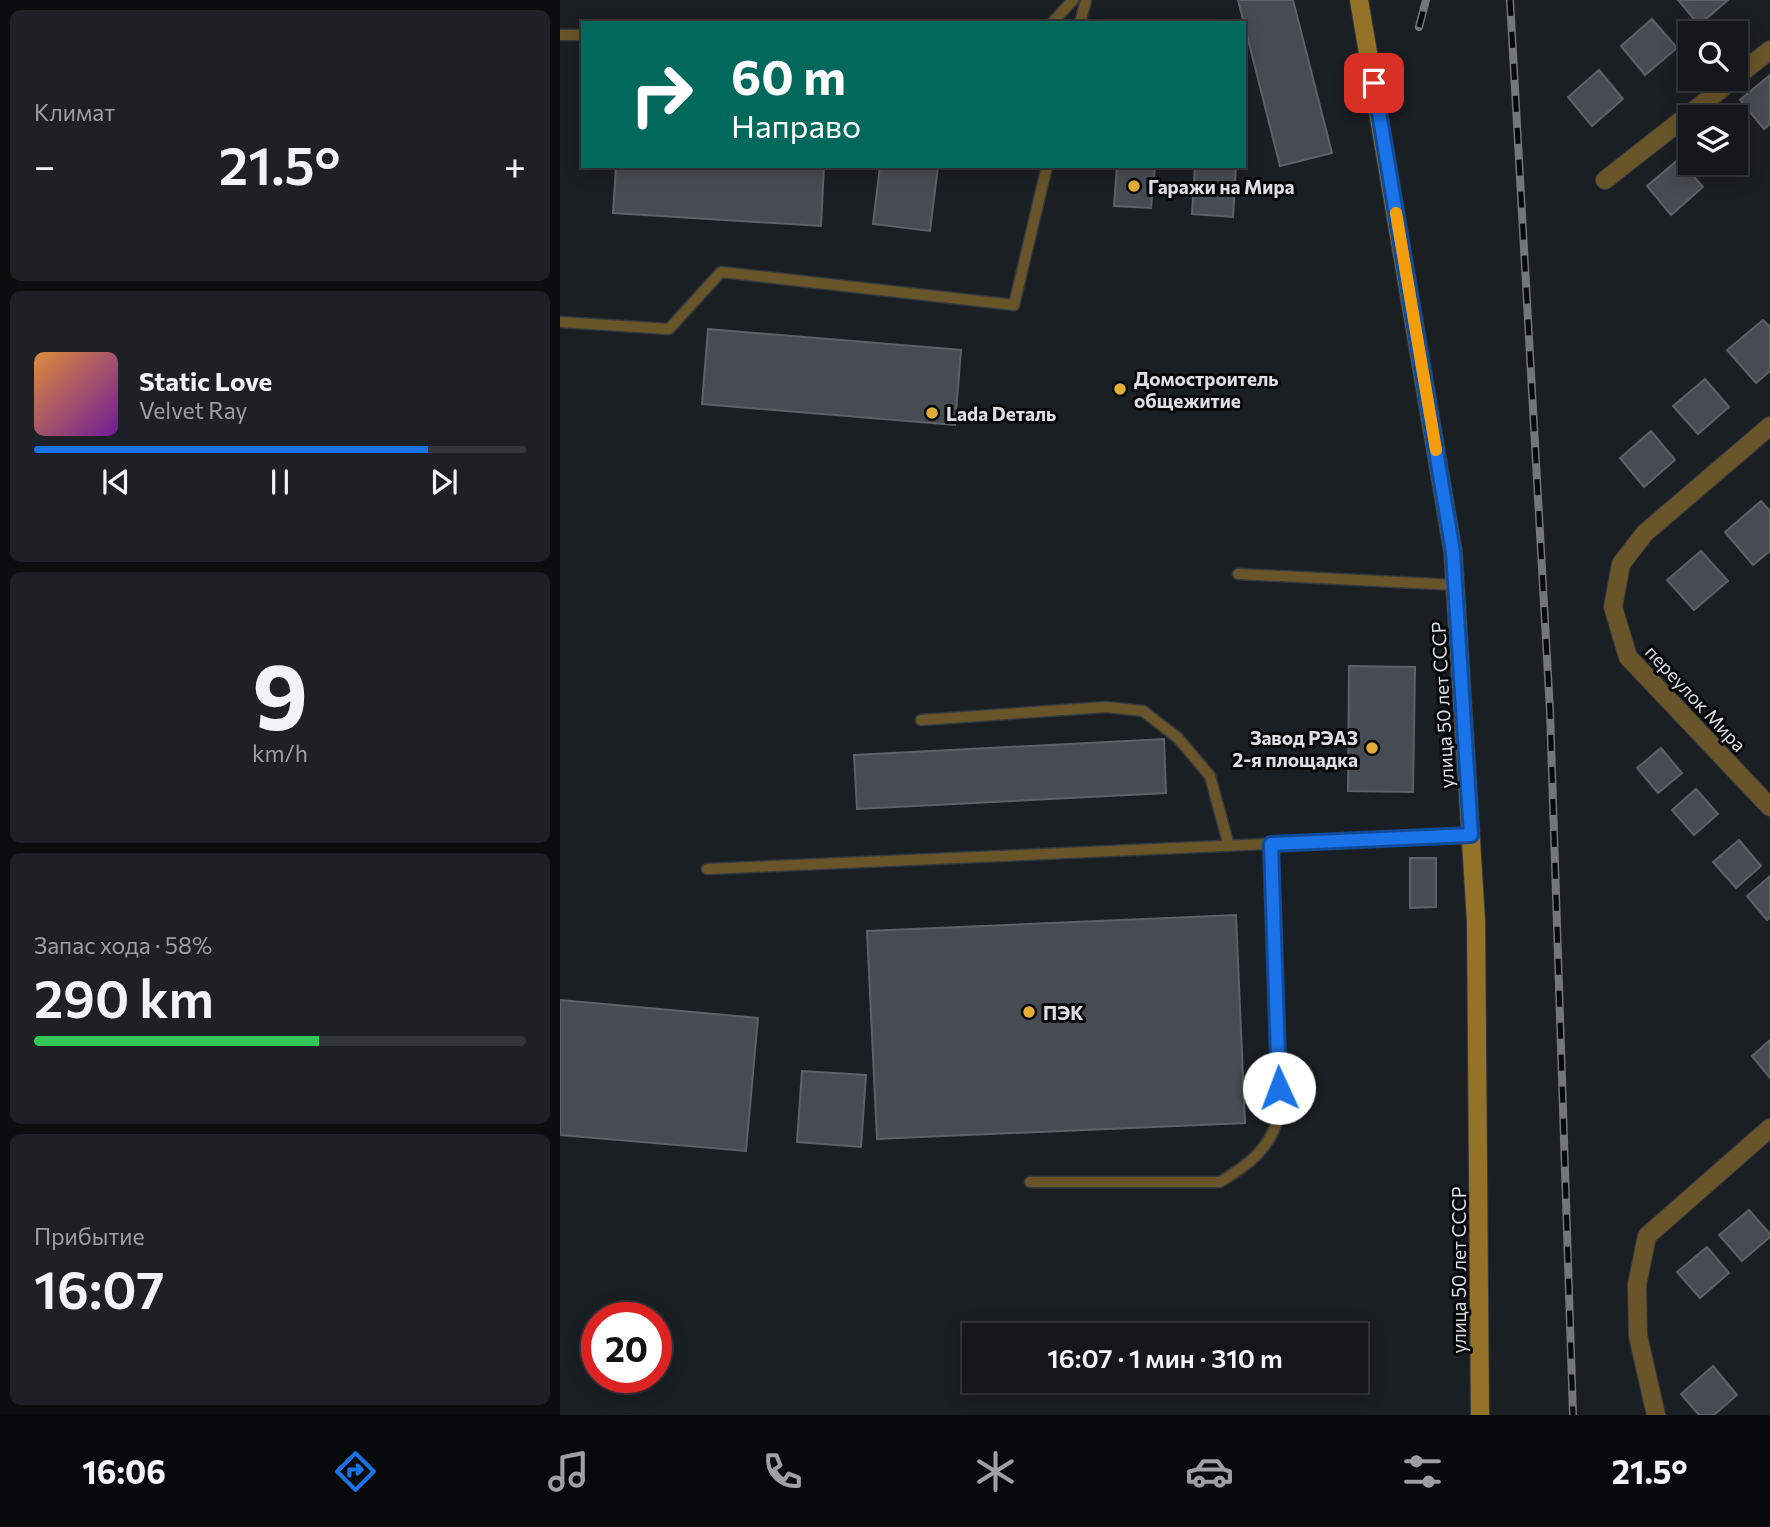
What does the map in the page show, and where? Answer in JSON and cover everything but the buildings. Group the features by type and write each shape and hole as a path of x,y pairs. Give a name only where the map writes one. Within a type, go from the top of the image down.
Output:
{"street":[{"name":"улица 50 лет СССР","path":"1359,0 1453,552 1456,585 1476,921 1480,1415"},
{"path":"1748,68 1770,50"},
{"path":"1605,180 1718,91"},
{"name":"переулок Мира","path":"1770,426 1645,533 1621,564 1614,607 1628,657 1770,807"},
{"path":"1656,1415 1638,1336 1637,1285 1647,1236 1770,1128"}],"lane":[{"path":"1054,21 1073,0"},
{"path":"1081,21 1086,0"},
{"path":"560,35 581,35"},
{"path":"560,322 669,329 721,272 1014,305 1047,168"},
{"path":"1238,574 1456,585"},
{"path":"921,720 1106,707 1143,711 1178,738 1210,776 1229,846"},
{"path":"707,869 1471,835"},
{"path":"1030,1182 1220,1182 1252,1161 1274,1134 1279,1115 1271,844"}],"railway":[{"path":"1419,27 1426,0"},
{"path":"1510,0 1550,711 1573,1415"}],"slow traffic":[{"path":"1396,213 1436,450"}],"place":[{"name":"Гаражи на Мира","path":"1134,186"},
{"name":"Домостроитель общежитие","path":"1120,389"},
{"name":"Lada Dеталь","path":"932,413"},
{"name":"Завод РЭАЗ 2-я площадка","path":"1372,748"},
{"name":"ПЭК","path":"1029,1012"}],"route":[{"path":"1279,1088 1271,844 1471,835 1453,552 1374,83"}]}
